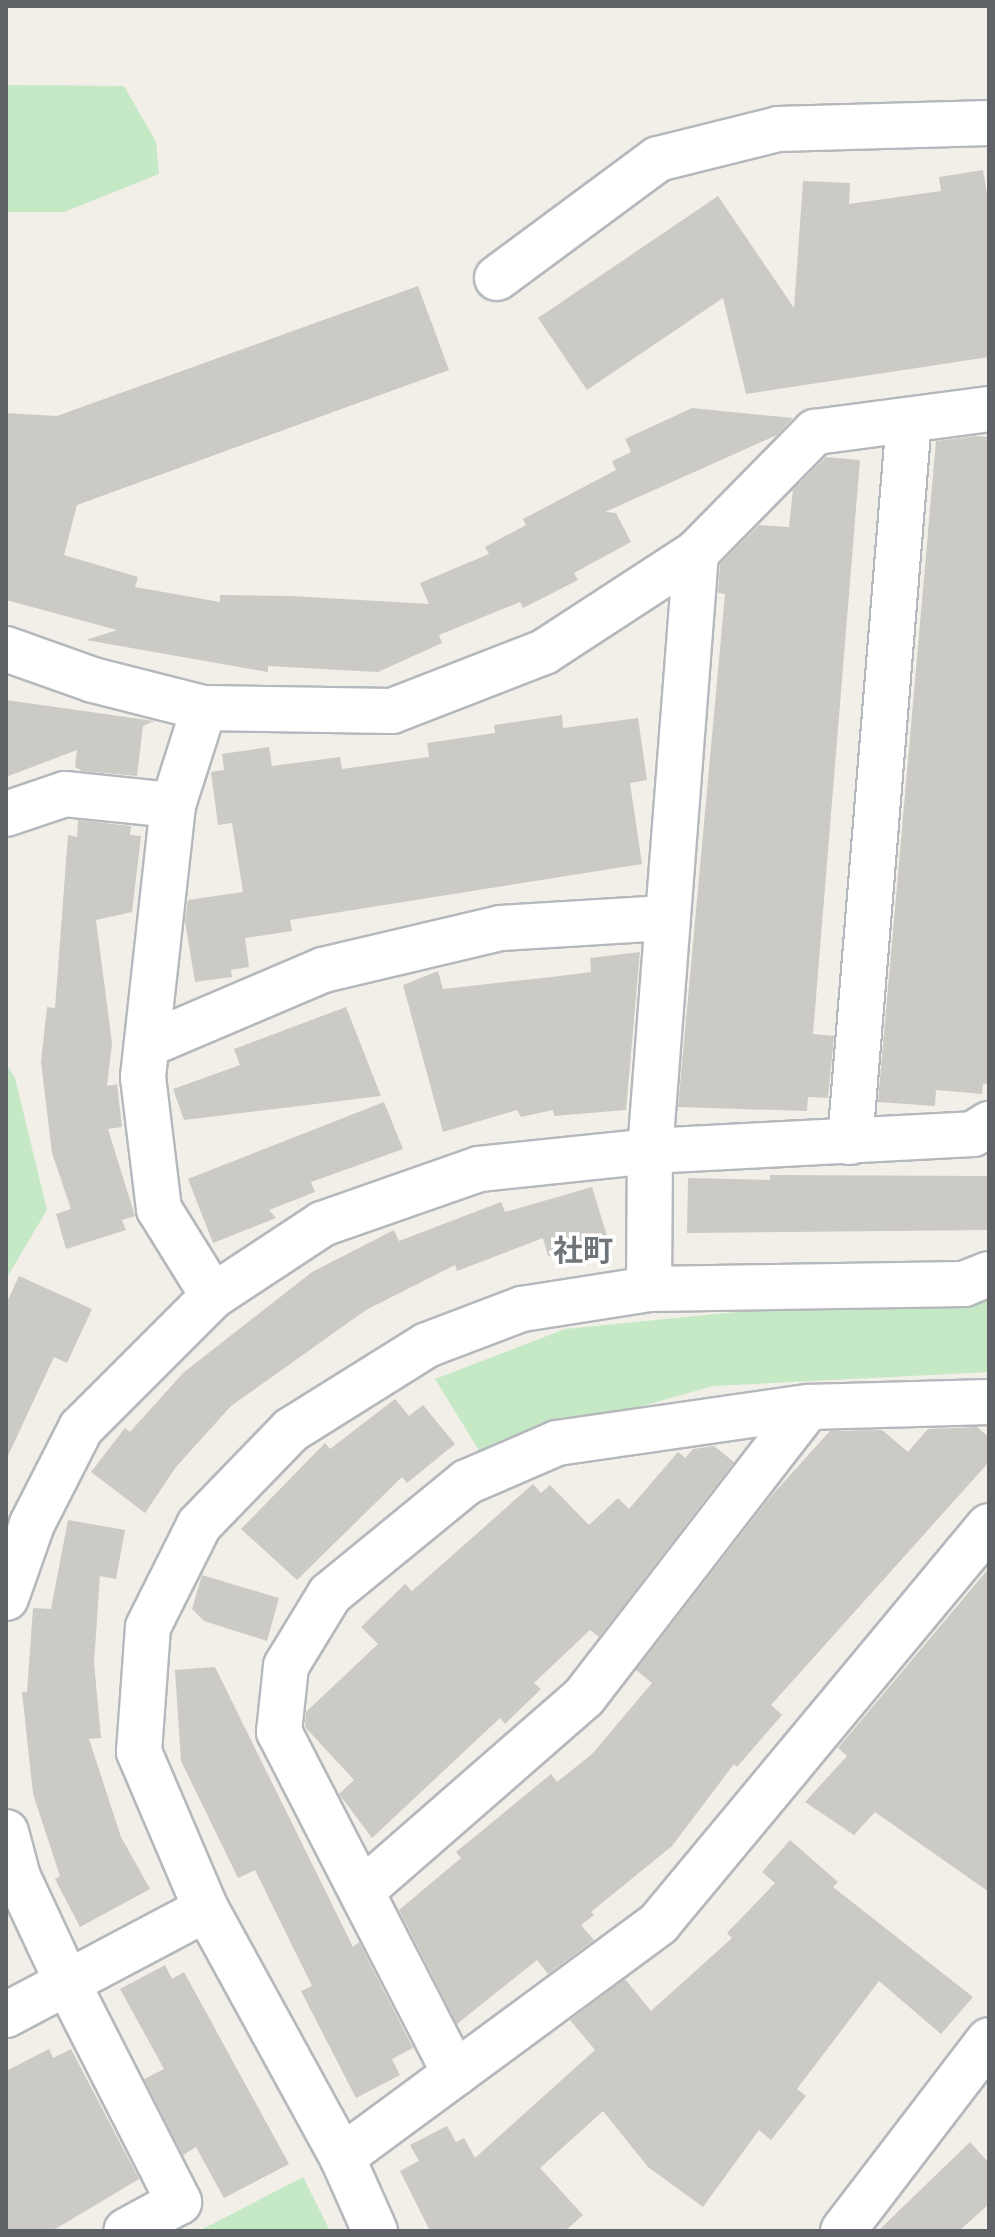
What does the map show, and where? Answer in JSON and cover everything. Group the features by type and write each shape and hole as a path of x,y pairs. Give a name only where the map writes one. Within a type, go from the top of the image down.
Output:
{"street":[{"path":"497,278 658,159 778,129 989,123"},
{"path":"6,649 93,680 204,708 392,711 544,652 696,553 815,432 989,409"},
{"path":"850,1142 909,420"},
{"path":"649,1289 650,1151 665,918 696,553"},
{"path":"204,708 173,805 143,1077 159,1209 213,1296"},
{"path":"6,814 65,794 173,805"},
{"path":"147,1045 323,970 501,928 665,918"},
{"path":"6,1598 32,1524 81,1428 213,1296 322,1224 479,1169 650,1151 973,1134 989,1124"},
{"path":"375,2231 342,2157 206,1909 139,1752 148,1627 199,1525 291,1430 427,1345 522,1309 649,1289 964,1284 989,1274"},
{"path":"455,2074 364,1889 279,1732 286,1666 330,1594 467,1482 557,1443 808,1407 989,1402"},
{"path":"364,1889 584,1697 808,1407"},
{"path":"342,2157 659,1923 989,1526"},
{"path":"6,1832 18,1877 68,1984 179,2202 126,2231"},
{"path":"6,2015 206,1909"},
{"path":"843,2231 989,2040"}],"green space":[{"path":"6,85 124,86 156,142 159,174 64,212 6,212"},
{"path":"6,1064 15,1078 47,1210 6,1279"},
{"path":"989,1300 989,1372 713,1386 480,1452 435,1379 565,1329 736,1312"},
{"path":"303,2177 330,2231 199,2231"}],"building":[{"path":"983,170 989,206 989,357 746,394 723,298 587,390 538,318 718,196 794,308 803,181 850,183 849,204 941,191 939,177"},
{"path":"418,286 449,370 77,505 64,555 138,577 135,587 220,602 220,595 429,604 420,583 489,554 485,547 526,525 523,519 616,470 612,461 631,452 625,439 692,408 793,418 777,435 605,512 616,513 631,542 574,573 578,580 523,608 520,602 439,635 442,643 378,672 268,666 268,672 86,640 117,630 6,600 6,413 57,416"},
{"path":"989,437 989,1084 983,1084 982,1094 936,1090 935,1106 878,1102 936,441"},
{"path":"826,457 860,460 813,1034 834,1036 828,1098 808,1097 807,1111 678,1107 725,594 718,593 720,564 759,525 789,527 793,490"},
{"path":"6,700 154,721 143,726 137,776 82,771 75,767 77,750 6,777"},
{"path":"562,715 563,728 638,718 647,780 630,783 642,864 290,920 292,931 245,938 249,967 231,970 232,977 195,982 185,921 188,900 243,892 232,823 218,825 211,772 224,770 222,754 269,747 272,766 340,757 342,769 429,757 427,743 495,733 494,725"},
{"path":"78,820 131,826 130,835 141,836 132,912 96,920 112,1043 107,1086 117,1084 122,1127 108,1129 135,1216 122,1220 126,1230 66,1249 56,1214 71,1209 52,1153 41,1062 47,1007 55,1008 68,835 77,837"},
{"path":"640,952 626,1110 554,1116 553,1110 521,1117 517,1110 443,1132 403,985 438,971 443,989 591,972 590,958"},
{"path":"346,1007 381,1096 184,1120 173,1089 240,1065 234,1049"},
{"path":"384,1102 403,1149 311,1182 315,1192 269,1210 276,1218 213,1243 188,1179"},
{"path":"770,1175 989,1176 989,1230 687,1233 688,1178 770,1180"},
{"path":"592,1187 608,1239 548,1256 543,1238 457,1271 455,1265 366,1310 231,1406 176,1467 145,1513 91,1472 125,1428 130,1432 183,1373 312,1272 394,1230 399,1241 501,1202 505,1212"},
{"path":"19,1276 92,1309 67,1363 54,1357 6,1460 6,1304"},
{"path":"395,1399 409,1416 423,1405 455,1444 407,1483 402,1477 297,1580 241,1529 325,1443 330,1449"},
{"path":"977,1427 989,1437 989,1462 771,1705 782,1715 737,1767 734,1764 672,1846 591,1912 594,1915 581,1925 594,1940 548,1974 537,1960 457,2024 399,1910 461,1858 456,1852 551,1774 557,1782 592,1754 652,1683 636,1670 772,1495 830,1431 882,1430 908,1452 928,1429"},
{"path":"714,1446 734,1462 599,1637 590,1630 534,1683 541,1689 505,1724 500,1718 372,1838 339,1794 354,1780 305,1727 306,1712 378,1644 361,1627 405,1584 412,1591 533,1484 541,1493 550,1485 589,1525 618,1498 629,1509 678,1452 685,1458 693,1449"},
{"path":"68,1520 125,1530 116,1579 100,1576 94,1663 101,1738 89,1739 121,1837 150,1889 80,1927 55,1879 60,1876 33,1794 22,1692 27,1692 33,1608 51,1609"},
{"path":"989,1568 989,1892 875,1812 854,1835 805,1802 847,1756 838,1748"},
{"path":"202,1575 279,1598 267,1641 204,1621 192,1609"},
{"path":"215,1667 353,1947 359,1942 413,2048 392,2059 400,2075 356,2098 301,1991 312,1986 255,1870 238,1878 181,1761 175,1670"},
{"path":"790,1840 838,1882 833,1887 973,1997 941,2034 879,1981 797,2089 806,2096 771,2140 759,2130 703,2207 648,2167 603,2111 540,2168 583,2215 565,2231 430,2231 400,2171 419,2161 410,2145 447,2126 456,2142 464,2138 475,2158 595,2050 570,2020 625,1979 651,2011 732,1938 727,1933 775,1883 762,1872"},
{"path":"165,1965 172,1979 184,1972 289,2164 224,2198 196,2147 183,2155 144,2079 164,2069 120,1989"},
{"path":"49,2049 53,2058 71,2049 139,2179 52,2231 6,2231 6,2071"},
{"path":"970,2142 989,2163 989,2204 959,2231 878,2231"}],"district":[{"name":"社町","path":"583,1251"}]}
